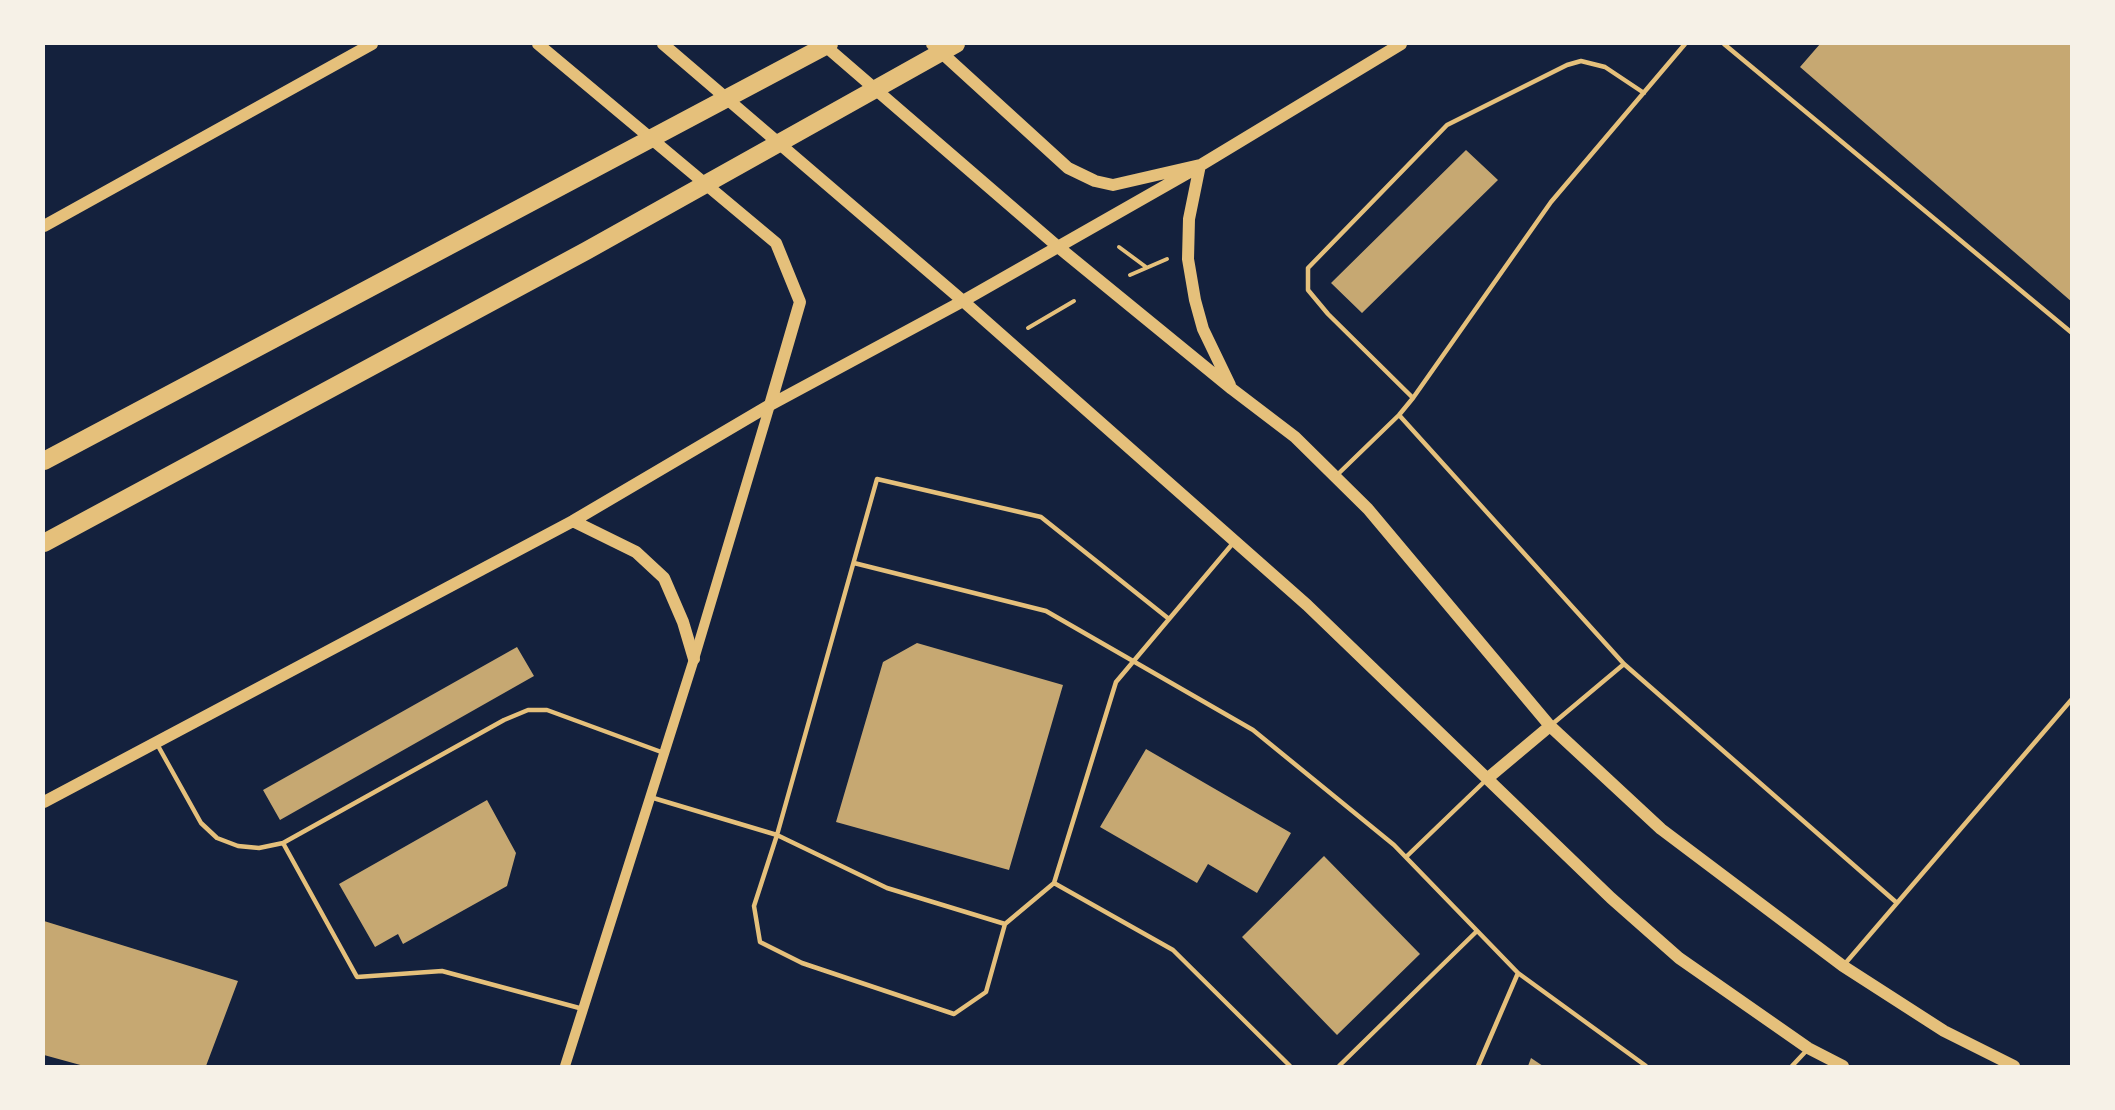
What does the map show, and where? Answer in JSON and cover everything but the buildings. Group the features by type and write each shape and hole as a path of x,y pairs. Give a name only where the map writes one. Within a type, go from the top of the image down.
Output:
{"highway":[{"path":"44,461 829,44"},
{"path":"44,543 586,251 956,44"}],"main road":[{"path":"44,226 372,44"},
{"path":"538,44 776,243 800,302 770,405"},
{"path":"663,44 963,301 1307,605 1611,898 1680,958 1809,1048 1843,1066"},
{"path":"823,44 1057,246 1232,389 1295,437 1368,509 1550,726 1661,829 1843,966 1944,1030 2014,1066"},
{"path":"932,44 1068,168 1095,181 1113,185 1200,165"},
{"path":"44,802 573,521 770,405 963,301 1200,165 1401,44"},
{"path":"1200,165 1189,219 1188,259 1203,329 1232,389"},
{"path":"573,521 636,552 664,578 683,622 694,659"},
{"path":"1488,778 1550,726"}],"street":[{"path":"565,1066 694,659 770,405"}],"lane":[{"path":"1335,477 1399,415 1413,398 1551,202 1685,44"},
{"path":"1724,44 2072,333"},
{"path":"1413,398 1328,314 1308,290 1308,268 1447,125 1567,65 1581,62 1605,68 1644,93"},
{"path":"1399,415 1624,664 1897,903"},
{"path":"1169,619 1041,517 877,479 777,836 754,906 760,942 802,963 954,1014 986,992 1005,924 1054,883 1116,682 1134,661 1169,619 1234,541"},
{"path":"854,563 1046,611 1253,730 1406,857 1518,973 1646,1066"},
{"path":"1550,726 1624,664"},
{"path":"1843,966 2072,699"},
{"path":"156,742 201,823 217,838 238,846 259,848 283,843 504,720 528,710 547,710 664,753"},
{"path":"1406,857 1488,778"},
{"path":"650,797 777,836 887,888 1005,924"},
{"path":"283,843 357,977 442,971 583,1009"},
{"path":"1054,883 1173,950 1290,1066"},
{"path":"1339,1066 1477,931"},
{"path":"1478,1066 1518,973"},
{"path":"1792,1066 1809,1048"}],"path":[{"path":"1119,246 1146,268"},
{"path":"1126,276 1170,257"},
{"path":"1027,328 1074,301"}]}
